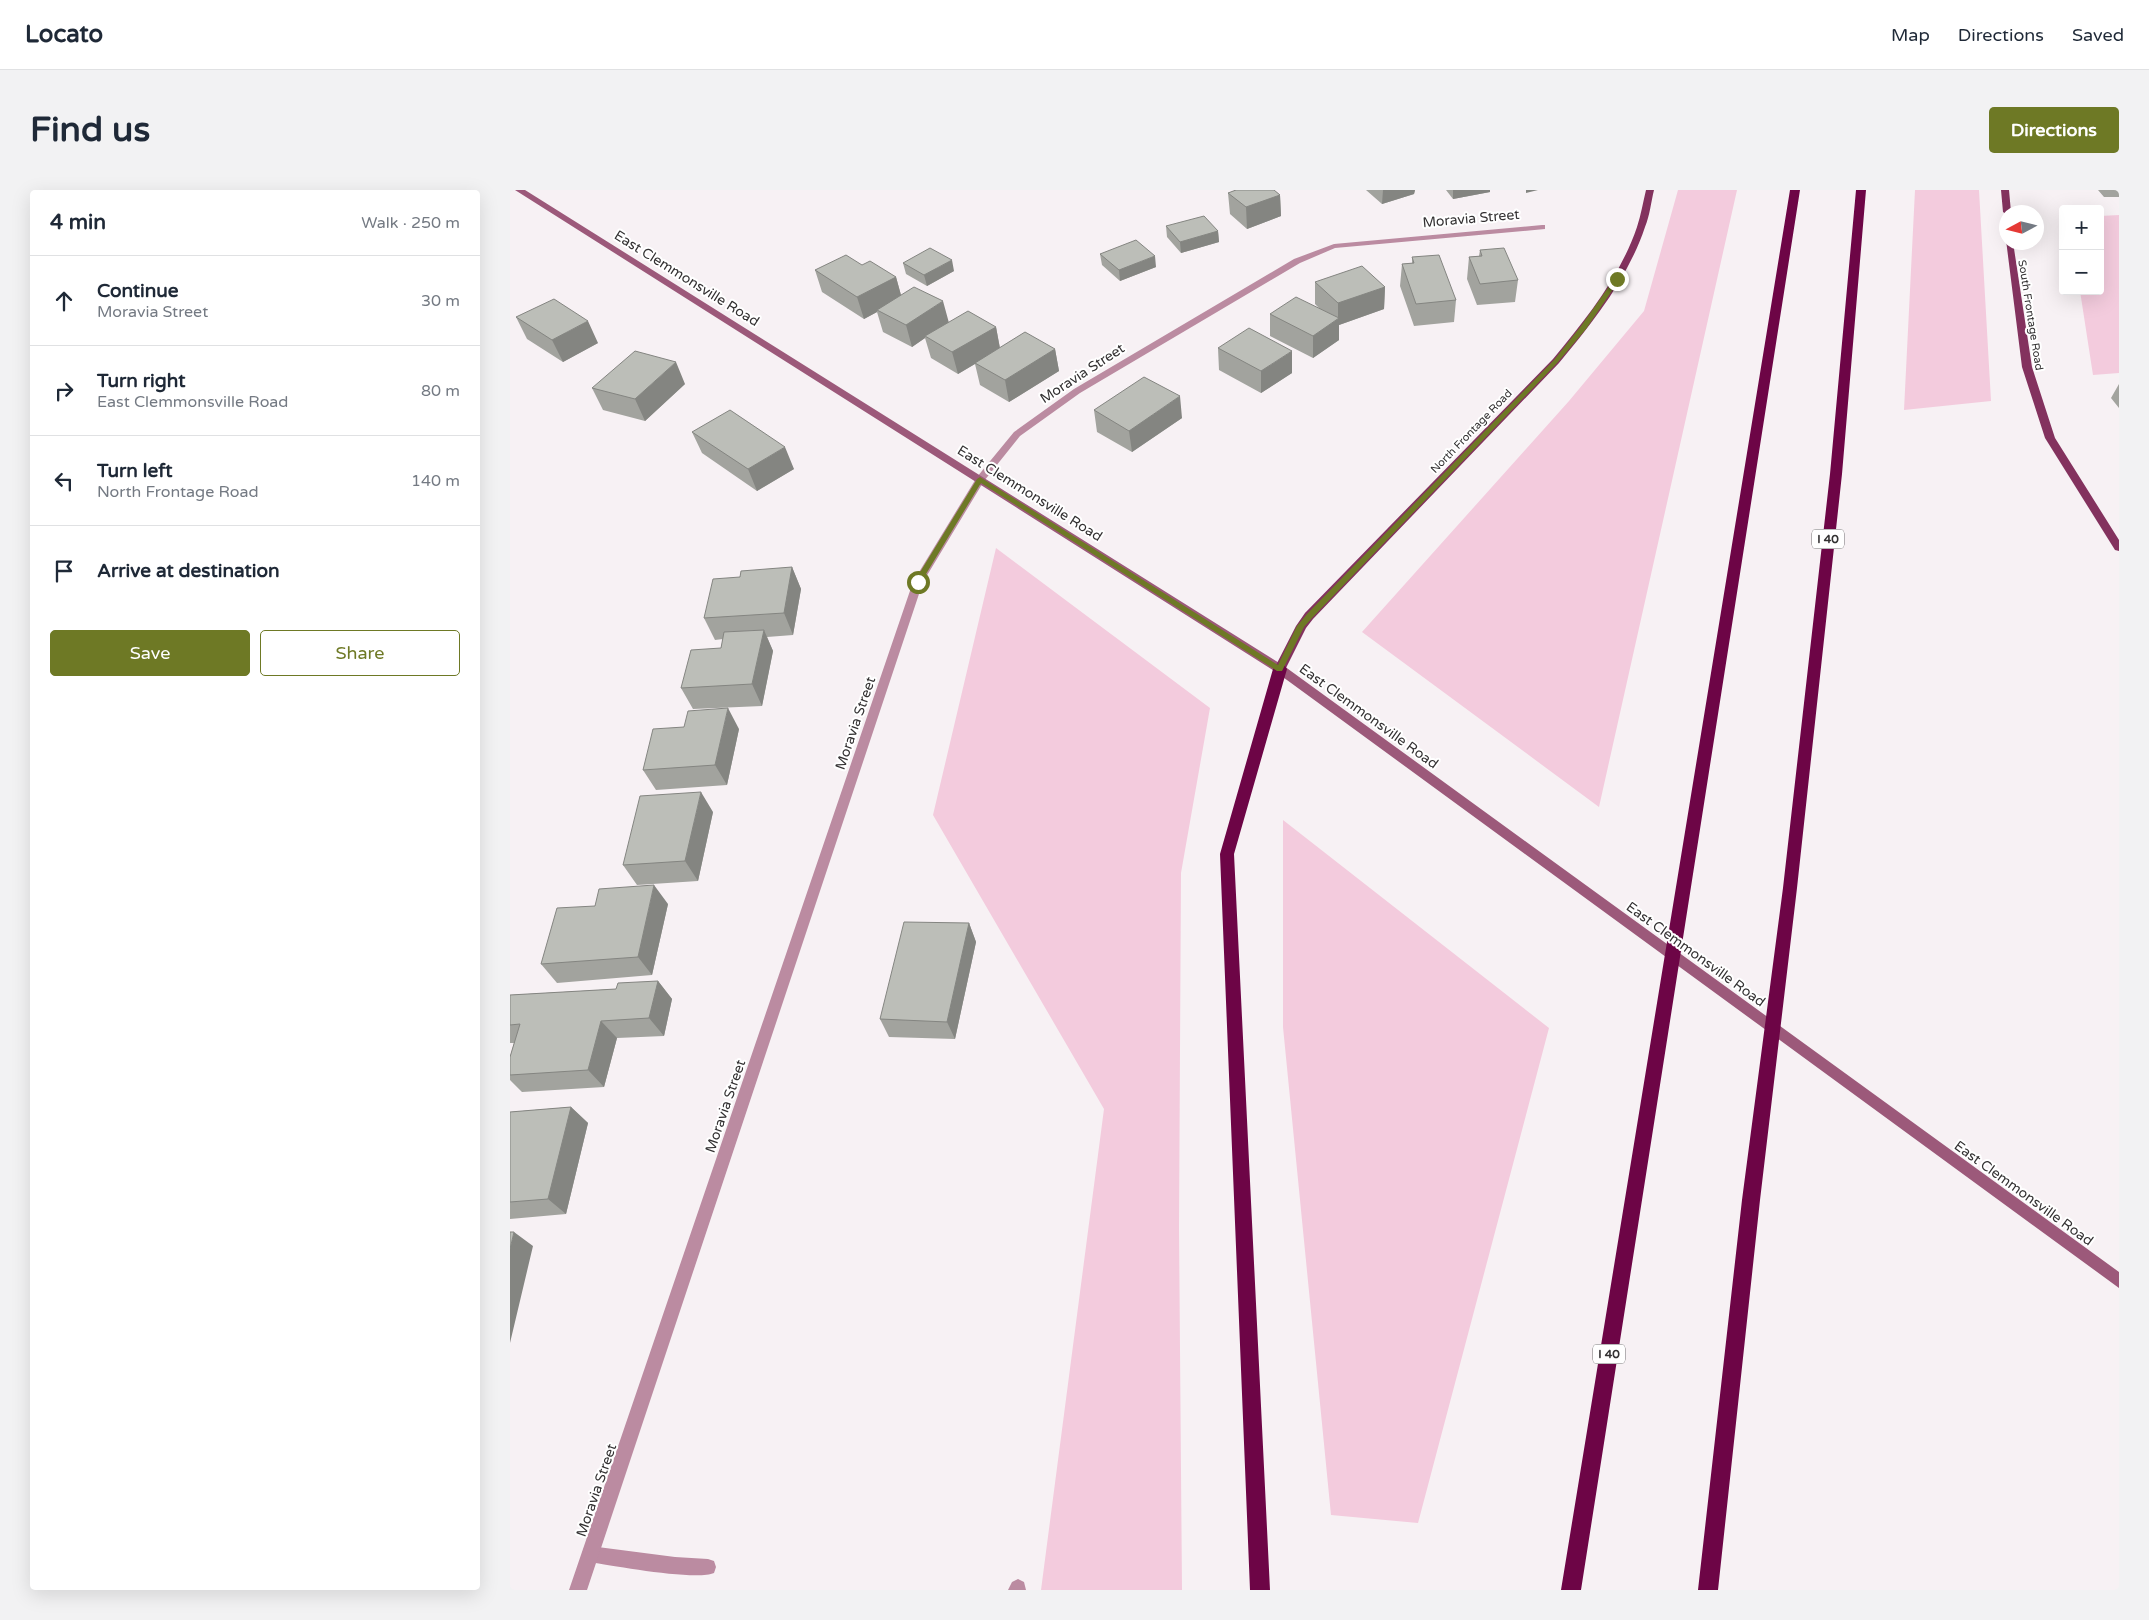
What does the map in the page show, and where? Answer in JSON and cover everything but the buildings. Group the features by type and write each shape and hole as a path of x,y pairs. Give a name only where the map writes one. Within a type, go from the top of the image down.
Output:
{"highway":[{"name":"I 40","path":"1571,1590 1795,190"},
{"name":"I 40","path":"1708,1590 1751,1200 1790,888 1835,484 1861,190"},
{"path":"1260,1590 1227,854 1280,669"}],"main road":[{"name":"East Clemmonsville Road","path":"519,190 1280,669 2119,1281"},
{"name":"North Frontage Road","path":"1280,669 1301,626 1309,616 1556,361 1584,327 1617,279 1640,230 1650,190"},
{"path":"2005,190 2006,205"},
{"name":"South Frontage Road","path":"2010,250 2027,367 2050,438 2119,548"}],"street":[{"name":"Moravia Street","path":"578,1590 918,582 980,479 1017,434 1077,391 1297,261 1334,246 1542,227"},
{"path":"590,1554 676,1565 708,1567"}],"shaded area":[{"path":"1678,190 1737,190 1599,807 1362,632 1569,401 1644,311"},
{"path":"1915,190 1979,190 1991,401 1904,410"},
{"path":"2119,215 2119,373 2093,375 2081,295 2104,295 2104,216"},
{"path":"996,548 1210,708 1181,873 1179,1228 1182,1590 1041,1590 1104,1109 933,815"},
{"path":"1283,820 1549,1028 1418,1523 1331,1515 1283,1027"}],"route":[{"path":"918,582 980,479 1280,669 1301,626 1309,616 1556,361 1584,327 1617,279"}]}
